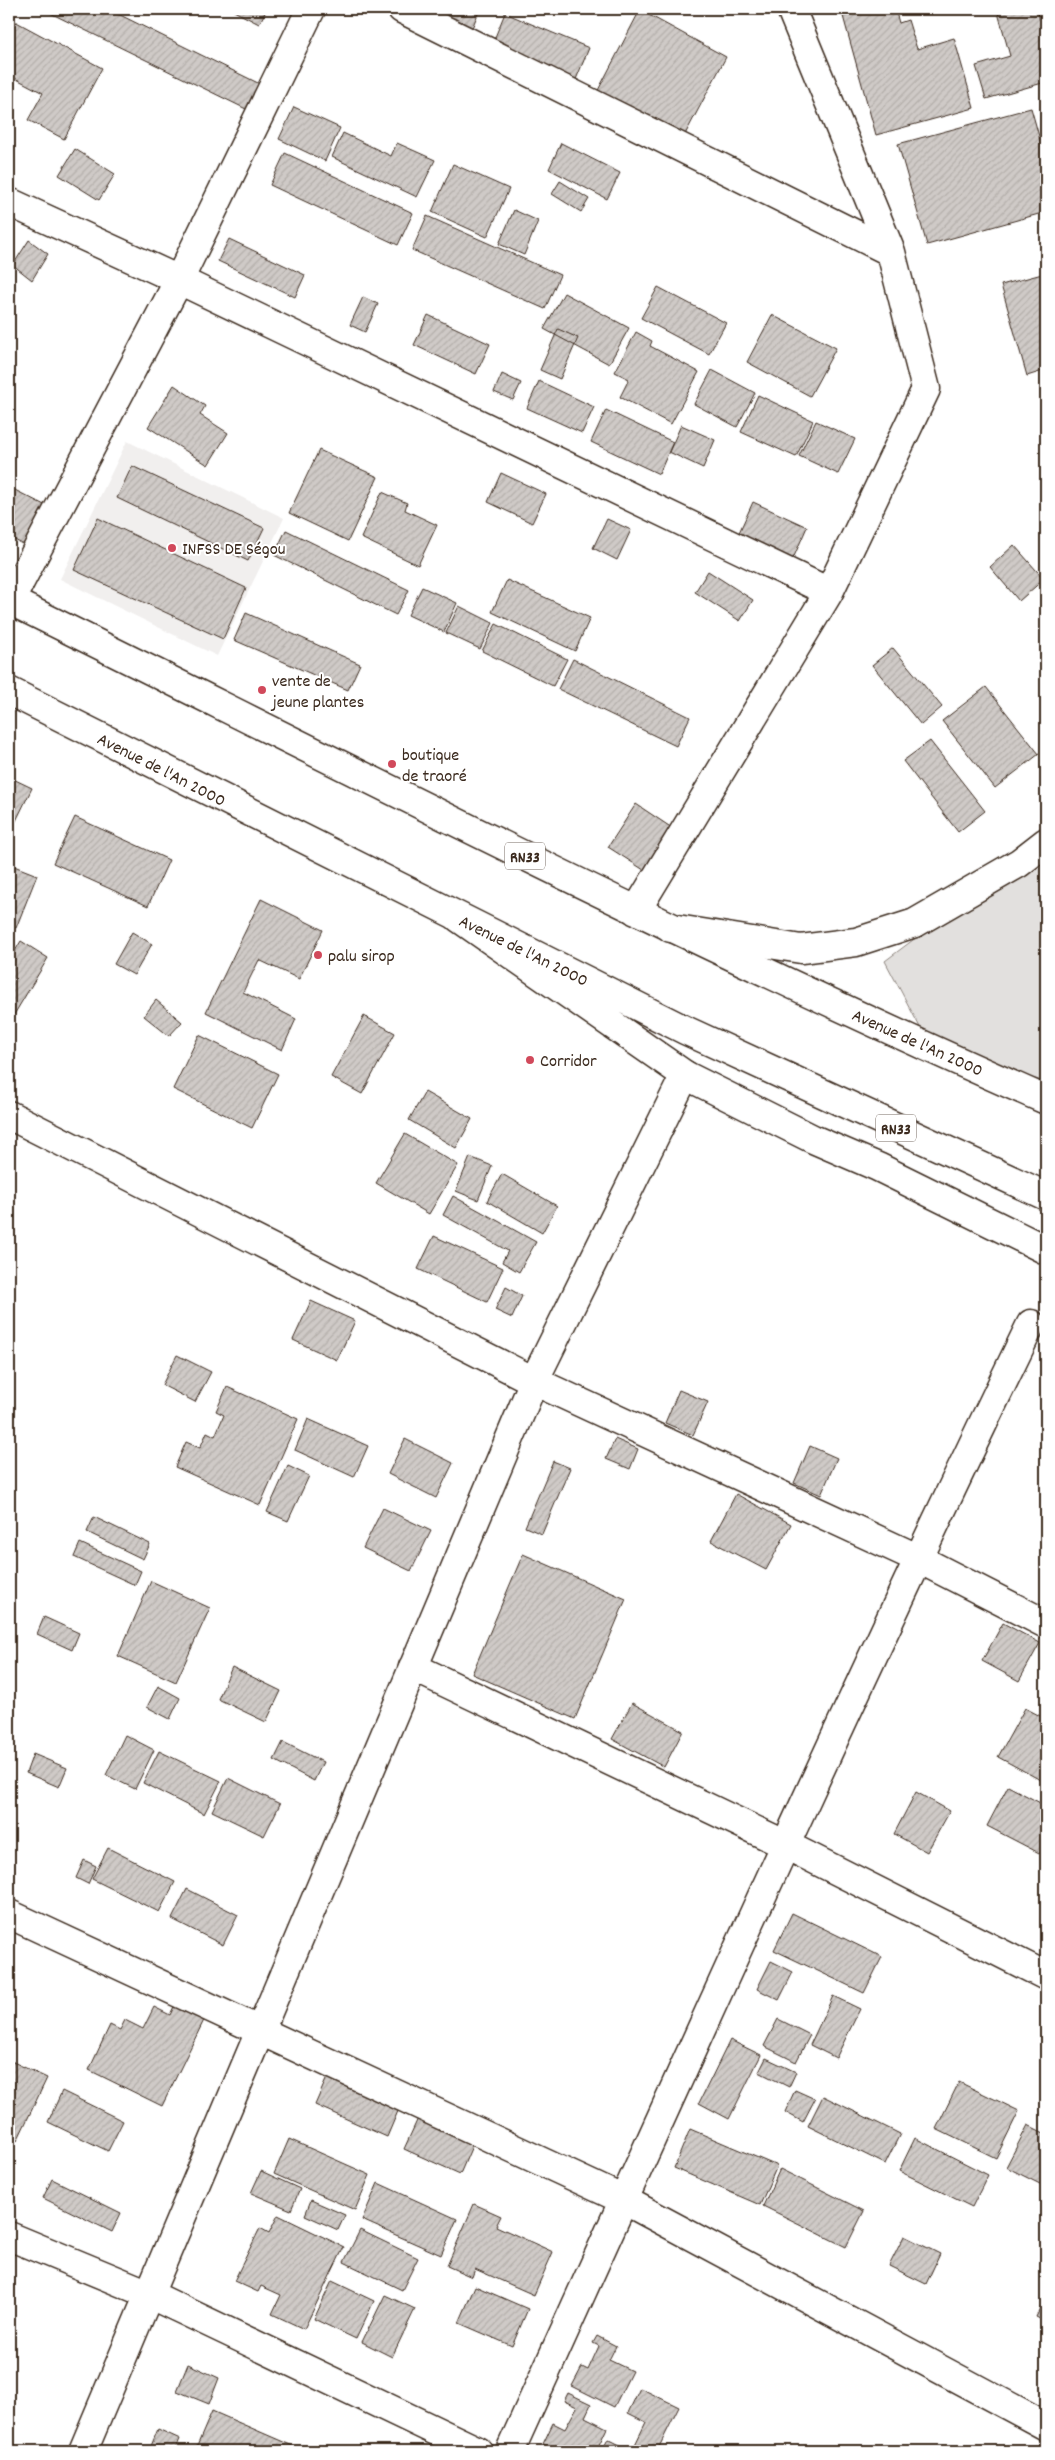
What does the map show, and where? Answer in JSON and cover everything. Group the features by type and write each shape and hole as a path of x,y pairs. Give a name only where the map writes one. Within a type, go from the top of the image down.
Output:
{"main road":[{"path":"9,601 179,280 311,9"},
{"path":"402,9 891,252"},
{"path":"636,911 829,592 926,389 891,252 791,9"},
{"path":"9,202 179,280 829,592"},
{"name":"Avenue de l'An 2000","path":"9,601 671,928 932,1050 1046,1100"},
{"name":"Avenue de l'An 2000","path":"9,691 459,918 746,1059 1046,1196"},
{"path":"671,928 801,949 856,942 915,923 1019,863 1046,842"},
{"path":"459,918 685,1075 813,1139 878,1167 1046,1250"},
{"path":"83,2451 261,2033 534,1381 685,1075"},
{"path":"9,1115 534,1381 917,1558 1046,1624"},
{"path":"510,2451 784,1844 917,1558 1030,1324"},
{"path":"413,1667 784,1844 1046,1976"},
{"path":"9,1914 261,2033 624,2200 1046,2426"},
{"path":"9,2236 150,2294 273,2355 478,2451"}],"shaded area":[{"name":"INFSS DE Ségou","path":"127,441 284,518 217,656 60,579"},
{"path":"1046,840 1046,1082 932,1050 885,961"}],"building":[{"path":"42,9 108,9 262,85 248,110"},
{"path":"230,9 267,9 259,24"},
{"path":"430,9 480,9 472,28"},
{"path":"841,9 895,9 899,23 908,20 917,49 954,38 974,108 876,135"},
{"path":"997,9 1037,9 1040,20 1046,18 1046,82 986,99 976,66 1010,56"},
{"path":"640,10 726,57 680,144 594,98"},
{"path":"505,13 589,48 570,94 486,59"},
{"path":"9,18 102,68 64,139 28,120 43,93 9,75 9,60 14,50 9,47"},
{"path":"294,107 340,128 325,161 279,139"},
{"path":"1031,108 1046,161 1046,212 927,245 898,144"},
{"path":"343,133 391,156 397,143 435,160 417,197 332,157"},
{"path":"561,143 620,173 607,199 549,169"},
{"path":"75,149 115,174 99,200 59,175"},
{"path":"285,153 413,213 398,245 270,185"},
{"path":"453,164 509,189 487,237 432,212"},
{"path":"560,181 589,199 581,212 552,194"},
{"path":"514,210 538,221 524,255 499,244"},
{"path":"427,216 560,275 545,309 412,250"},
{"path":"229,239 305,275 295,297 218,261"},
{"path":"29,240 48,254 32,280 13,265"},
{"path":"1046,273 1046,370 1027,376 1001,285"},
{"path":"658,287 726,323 709,354 641,318"},
{"path":"564,293 629,328 609,364 544,329"},
{"path":"363,297 378,304 365,332 350,325"},
{"path":"428,315 490,344 476,374 414,345"},
{"path":"772,315 836,348 810,396 747,362"},
{"path":"558,329 578,338 560,379 540,370"},
{"path":"636,332 652,341 650,346 699,372 671,424 620,397 629,379 615,372"},
{"path":"712,370 755,393 737,427 694,404"},
{"path":"502,374 521,383 513,400 494,392"},
{"path":"539,381 594,407 582,433 527,408"},
{"path":"174,385 205,406 200,415 228,433 208,465 148,427"},
{"path":"758,395 813,421 796,457 741,432"},
{"path":"606,410 673,442 659,474 591,442"},
{"path":"816,421 855,439 838,474 799,456"},
{"path":"681,425 715,440 703,468 669,452"},
{"path":"319,450 378,477 348,541 289,513"},
{"path":"132,466 264,528 248,561 117,498"},
{"path":"501,473 546,494 532,523 488,502"},
{"path":"9,487 56,511 37,552 9,537"},
{"path":"382,492 407,503 405,510 437,525 418,565 361,538"},
{"path":"753,502 807,527 792,561 737,537"},
{"path":"98,518 246,588 223,639 74,570"},
{"path":"607,519 631,530 617,560 593,548"},
{"path":"286,530 409,590 396,615 274,555"},
{"path":"1014,545 1044,579 1019,601 990,567"},
{"path":"708,571 753,600 740,621 695,592"},
{"path":"507,580 590,618 575,651 492,612"},
{"path":"422,587 457,603 444,632 408,615"},
{"path":"459,606 493,623 480,649 446,633"},
{"path":"246,613 360,664 348,690 234,640"},
{"path":"496,624 567,659 553,686 482,651"},
{"path":"893,648 942,707 921,725 872,665"},
{"path":"573,659 690,717 676,746 558,689"},
{"path":"986,687 1039,754 995,788 942,721"},
{"path":"930,741 985,811 958,832 903,761"},
{"path":"9,777 32,788 13,827 9,825"},
{"path":"636,804 675,830 647,872 608,847"},
{"path":"75,817 169,860 148,906 53,863"},
{"path":"9,864 37,875 16,928 9,925"},
{"path":"261,899 323,930 299,979 259,960 243,992 296,1019 282,1050 206,1012"},
{"path":"132,932 152,944 134,975 114,964"},
{"path":"21,941 48,958 9,1023 9,961"},
{"path":"156,1000 182,1022 169,1036 144,1016"},
{"path":"364,1016 395,1033 362,1094 331,1077"},
{"path":"199,1035 278,1074 252,1128 173,1089"},
{"path":"425,1092 472,1119 456,1148 409,1120"},
{"path":"405,1134 458,1165 429,1214 376,1183"},
{"path":"470,1157 492,1166 478,1200 456,1191"},
{"path":"502,1174 557,1206 542,1233 487,1201"},
{"path":"453,1196 536,1242 519,1272 502,1262 508,1251 443,1215"},
{"path":"434,1236 503,1268 487,1302 418,1269"},
{"path":"506,1287 522,1296 512,1318 495,1310"},
{"path":"311,1301 355,1321 337,1360 293,1340"},
{"path":"177,1355 211,1372 195,1402 162,1385"},
{"path":"227,1387 298,1419 260,1505 175,1467 186,1442 200,1448 207,1432 215,1436 224,1415 216,1411"},
{"path":"679,1390 708,1402 693,1435 665,1423"},
{"path":"308,1419 368,1446 354,1477 295,1450"},
{"path":"405,1439 453,1463 436,1498 388,1474"},
{"path":"615,1439 638,1449 630,1469 606,1459"},
{"path":"810,1446 837,1458 821,1495 794,1483"},
{"path":"553,1461 570,1468 542,1534 525,1527"},
{"path":"288,1466 309,1476 288,1521 267,1512"},
{"path":"736,1494 791,1524 766,1570 711,1541"},
{"path":"383,1508 431,1531 411,1571 363,1548"},
{"path":"94,1517 150,1544 143,1559 87,1532"},
{"path":"80,1543 141,1571 135,1585 74,1557"},
{"path":"523,1554 626,1599 575,1719 472,1674"},
{"path":"151,1581 210,1608 176,1682 118,1656"},
{"path":"44,1617 79,1633 72,1650 37,1634"},
{"path":"1003,1623 1040,1643 1019,1681 982,1661"},
{"path":"232,1667 281,1691 266,1722 218,1699"},
{"path":"158,1686 180,1698 170,1719 147,1707"},
{"path":"632,1703 683,1731 664,1767 612,1739"},
{"path":"1025,1708 1046,1719 1046,1783 998,1757"},
{"path":"125,1735 154,1750 135,1789 106,1775"},
{"path":"283,1742 323,1762 314,1781 274,1760"},
{"path":"159,1751 221,1781 204,1814 143,1783"},
{"path":"33,1754 67,1768 59,1787 26,1773"},
{"path":"228,1778 280,1804 264,1836 212,1811"},
{"path":"1008,1786 1046,1806 1046,1849 1043,1855 987,1826"},
{"path":"916,1792 950,1811 927,1852 894,1834"},
{"path":"108,1848 175,1882 159,1912 92,1879"},
{"path":"84,1860 96,1866 88,1884 76,1878"},
{"path":"187,1889 238,1915 223,1945 172,1919"},
{"path":"792,1913 882,1957 864,1993 774,1950"},
{"path":"771,1961 793,1972 779,2000 757,1989"},
{"path":"833,1996 860,2009 836,2058 810,2045"},
{"path":"177,2000 207,2014 162,2106 89,2070 110,2025 120,2030 125,2020 143,2029 154,2007 170,2015"},
{"path":"778,2019 810,2035 796,2062 764,2046"},
{"path":"730,2040 761,2055 729,2119 699,2103"},
{"path":"766,2058 796,2072 789,2087 759,2072"},
{"path":"9,2060 47,2078 17,2141 9,2138"},
{"path":"329,2073 401,2104 387,2137 315,2105"},
{"path":"959,2082 1019,2111 996,2158 936,2129"},
{"path":"795,2090 815,2099 803,2122 785,2112"},
{"path":"62,2091 123,2121 108,2151 48,2122"},
{"path":"823,2096 900,2134 885,2164 808,2126"},
{"path":"420,2114 475,2139 460,2174 404,2149"},
{"path":"1028,2125 1046,2134 1046,2187 1006,2167"},
{"path":"690,2129 777,2166 760,2205 674,2168"},
{"path":"915,2138 988,2175 972,2207 899,2171"},
{"path":"289,2139 370,2175 355,2210 274,2174"},
{"path":"9,2168 14,2170 9,2182"},
{"path":"780,2169 864,2211 846,2247 763,2206"},
{"path":"261,2171 300,2189 291,2210 251,2193"},
{"path":"52,2179 121,2213 112,2232 43,2198"},
{"path":"378,2183 457,2219 441,2255 362,2220"},
{"path":"311,2200 345,2215 338,2230 305,2215"},
{"path":"474,2204 501,2216 496,2226 553,2252 534,2295 475,2269 472,2277 447,2266"},
{"path":"278,2215 344,2247 304,2329 272,2314 281,2295 261,2286 258,2292 234,2281 260,2228 269,2233"},
{"path":"360,2230 418,2258 402,2290 344,2262"},
{"path":"904,2236 940,2254 926,2284 889,2266"},
{"path":"332,2281 374,2301 356,2339 314,2319"},
{"path":"475,2286 528,2309 512,2346 459,2323"},
{"path":"385,2295 415,2309 392,2357 362,2342"},
{"path":"1046,2297 1046,2322 1036,2317"},
{"path":"597,2336 616,2346 609,2360 632,2371 614,2407 572,2386 582,2367 588,2370 599,2346 593,2343"},
{"path":"188,2364 219,2378 209,2404 177,2391"},
{"path":"640,2388 679,2407 657,2451 632,2451 646,2422 628,2413"},
{"path":"568,2393 591,2404 585,2417 607,2428 596,2451 559,2451 543,2444 553,2423 565,2429 577,2407 564,2401"},
{"path":"212,2411 302,2450 195,2451"},
{"path":"158,2429 180,2439 175,2451 149,2451"},
{"path":"608,2439 632,2451 602,2451"}],"place":[{"name":"INFSS DE Ségou","path":"172,548"},
{"name":"vente de jeune plantes","path":"262,690"},
{"name":"boutique de traoré","path":"392,764"},
{"name":"palu sirop","path":"318,955"},
{"name":"Corridor","path":"530,1060"}]}
